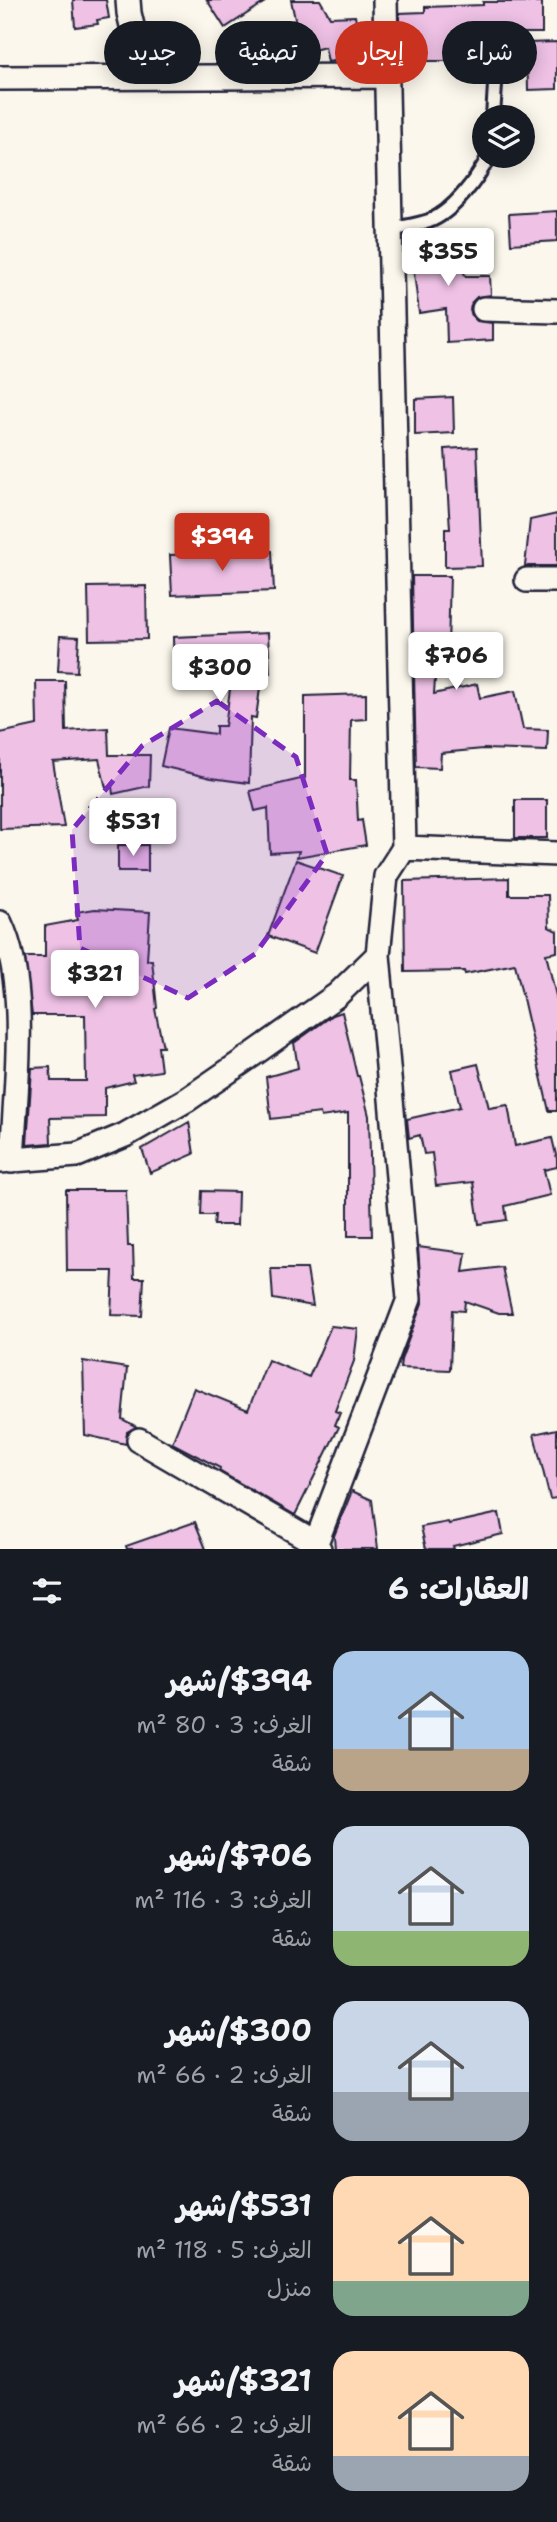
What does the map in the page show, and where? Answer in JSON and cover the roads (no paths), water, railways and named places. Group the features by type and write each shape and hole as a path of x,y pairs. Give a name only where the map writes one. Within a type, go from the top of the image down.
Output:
{"street":[{"path":"128,0 131,21"},
{"path":"385,0 386,21"},
{"path":"201,77 335,76"},
{"path":"0,78 104,77"},
{"path":"139,1440 317,1546 409,1299 378,955 386,876 404,848 387,84"},
{"path":"484,309 557,311"},
{"path":"527,580 557,580"},
{"path":"404,848 557,854"},
{"path":"0,923 7,938 19,1000 6,1161 77,1155 125,1135 188,1099 326,1003 378,955"}],"lane":[{"path":"494,105 495,85"},
{"path":"391,230 431,220 454,203 481,168"}]}
